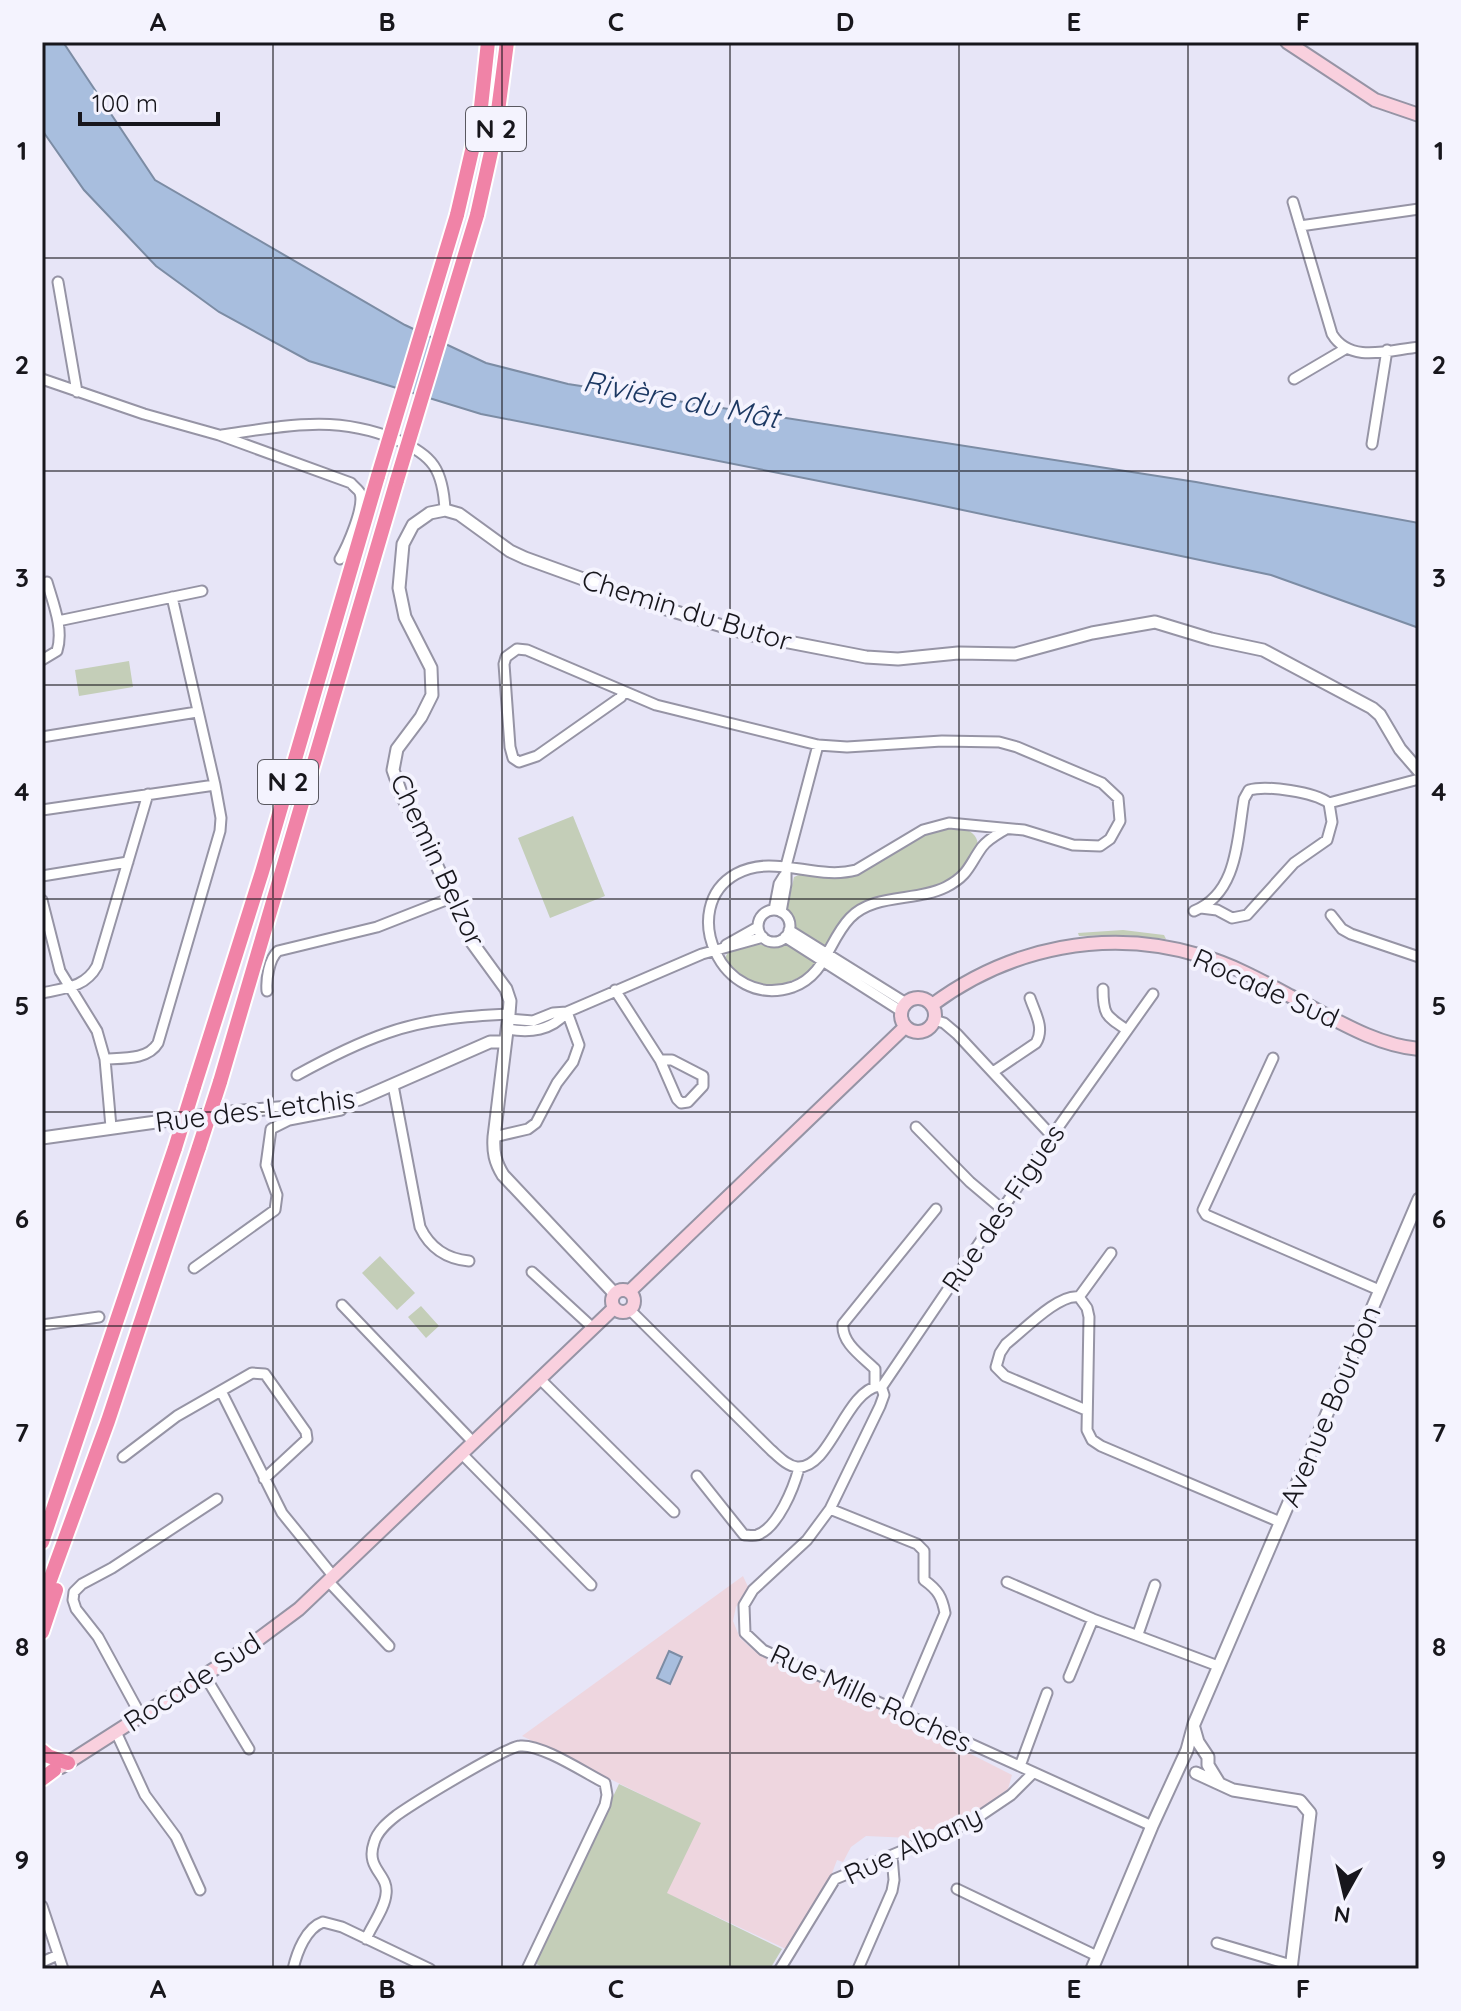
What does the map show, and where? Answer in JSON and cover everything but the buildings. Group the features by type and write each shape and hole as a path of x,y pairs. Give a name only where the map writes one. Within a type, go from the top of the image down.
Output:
{"highway":[{"name":"N 2","path":"42,1542 175,1148 262,872 457,215 480,116 488,42"},
{"name":"N 2","path":"42,1602 108,1421 220,1082 477,215 495,134 507,42"},
{"path":"42,1632 108,1421"},
{"path":"42,1751 48,1756 52,1772"}],"main road":[{"path":"1287,42 1375,100 1419,115"},
{"name":"Rocade Sud","path":"932,1005 986,972 1025,955 1080,944 1145,944 1203,956 1227,965 1356,1029 1395,1045 1419,1049"},
{"path":"916,998 932,1005 934,1020 929,1029 919,1033 905,1027 903,1007 916,998"},
{"path":"629,1292 905,1027"},
{"path":"620,1290 629,1292 634,1300 630,1310 620,1312 614,1308 611,1299 614,1293 620,1290"},
{"name":"Rocade Sud","path":"52,1772 277,1627 332,1580 614,1308"}],"street":[{"path":"1293,202 1332,334 1345,349 1364,353 1419,347"},
{"path":"1300,226 1419,209"},
{"path":"58,282 77,392"},
{"path":"1294,379 1345,349"},
{"path":"1372,444 1387,350"},
{"path":"42,379 219,435 351,483 360,492 361,501 350,542 340,559"},
{"path":"219,435 326,422 378,432 421,450 431,461 439,476 445,510"},
{"name":"Chemin du Butor","path":"445,510 472,522 510,551 663,608 752,635 866,657 898,659 958,653 1015,654 1146,622 1163,623 1211,639 1251,646 1376,711 1400,749 1419,771"},
{"name":"Chemin Belzor","path":"445,510 420,518 403,544 399,588 405,617 431,668 432,695 421,717 397,749 393,763 402,796 471,941 506,989 510,1001 493,1152 503,1175 614,1293"},
{"path":"42,660 57,651 60,643 58,621 47,582"},
{"path":"58,621 202,591"},
{"path":"105,1059 144,1055 153,1051 158,1043 220,831 215,785 172,597"},
{"path":"623,692 621,697 537,756 519,762 513,758 504,664 512,651 527,650 656,705 818,745 847,747 942,741 999,742 1030,751 1102,783 1118,798 1120,821 1115,833 1100,846 1073,845 1024,830 949,823 937,825 856,870 843,873 753,868 735,875 719,890 710,909 708,930 720,949 722,967 737,980 755,988 774,990 794,986 811,977 826,959 842,927 862,908 874,903 923,896 947,886 973,865 982,846 1006,829"},
{"path":"42,737 197,712"},
{"path":"778,911 786,884 785,871 818,745"},
{"path":"1329,803 1419,779"},
{"path":"42,810 215,785"},
{"path":"1260,788 1310,794 1329,803 1332,822 1327,840 1294,863 1247,915 1232,918 1217,910 1197,909 1217,895 1231,874 1244,799 1249,790 1260,788"},
{"path":"42,993 82,984 97,966 148,794"},
{"path":"971,825 982,846"},
{"path":"42,876 128,862"},
{"path":"267,991 273,956 278,951 377,927 451,898"},
{"path":"42,900 60,971 97,1031 105,1059 111,1127"},
{"path":"760,932 761,917 778,911"},
{"path":"778,911 789,919 787,933"},
{"path":"1331,915 1342,929 1351,934 1419,957"},
{"path":"760,932 771,941 787,933"},
{"path":"507,1026 567,1012 760,932"},
{"path":"787,933 903,1007"},
{"path":"1103,989 1103,1008 1107,1017 1127,1030"},
{"path":"615,990 660,1060 677,1099 681,1103 688,1102 703,1086 704,1078 672,1060 660,1060"},
{"name":"Rue des Figues","path":"878,1387 1153,994"},
{"path":"993,1072 1036,1043 1040,1036 1041,1028 1030,998"},
{"path":"494,1137 528,1129 536,1123 557,1083 577,1055 576,1035 567,1012"},
{"name":"Rue des Letchis","path":"297,1075 348,1048 403,1028 455,1017 507,1026"},
{"path":"934,1020 944,1023 957,1034 1052,1136"},
{"name":"Rue des Letchis","path":"42,1138 220,1113 346,1102 490,1042 507,1026"},
{"name":"Avenue Bourbon","path":"1273,1058 1203,1210 1206,1215 1379,1290"},
{"path":"393,1085 420,1227 429,1241 445,1255 469,1261"},
{"path":"194,1268 275,1210 277,1195 265,1155 271,1129 289,1120 344,1109 346,1102"},
{"path":"916,1127 970,1182 1002,1209"},
{"name":"Avenue Bourbon","path":"1092,1969 1174,1780 1218,1666 1419,1199"},
{"path":"630,1310 771,1450 786,1463 799,1468 813,1462 859,1399 878,1387 875,1369 848,1343 843,1324 936,1209"},
{"path":"1079,1297 1111,1253"},
{"path":"532,1272 593,1328"},
{"path":"1079,1297 1089,1317 1086,1410 1005,1376 996,1367 1006,1344 1059,1301 1079,1297"},
{"path":"342,1305 474,1443"},
{"path":"42,1325 99,1317"},
{"path":"123,1457 177,1416 222,1393 252,1373 265,1374 306,1432 307,1439 264,1479"},
{"path":"540,1379 674,1512"},
{"name":"Rue Mille Roches","path":"878,1387 884,1395 880,1406 830,1509 807,1540 753,1590 744,1605 745,1633 763,1650 1152,1826"},
{"path":"222,1393 288,1522 332,1580 389,1646"},
{"name":"Avenue Bourbon","path":"1086,1410 1087,1430 1092,1440 1101,1446 1280,1522"},
{"path":"462,1454 591,1585"},
{"path":"697,1476 744,1535 758,1535 790,1498 799,1468"},
{"path":"141,1716 98,1637 76,1609 74,1592 217,1499"},
{"path":"830,1509 917,1544 924,1551 924,1580 942,1597 945,1613 903,1712"},
{"path":"1007,1582 1093,1619 1218,1666"},
{"path":"1138,1634 1155,1585"},
{"path":"1069,1677 1093,1619"},
{"path":"205,1676 249,1749"},
{"path":"1020,1766 1047,1693"},
{"path":"1193,1727 1208,1757 1208,1765 1220,1785"},
{"path":"116,1732 145,1795 176,1837 200,1890"},
{"path":"366,1939 386,1895 385,1880 373,1866 372,1846 378,1832 396,1816 496,1756 520,1746 539,1750 605,1783 607,1795 527,1969"},
{"path":"1203,1750 1195,1747 1184,1755 1185,1769 1220,1785 1300,1801 1310,1813 1291,1967 1217,1943"},
{"path":"1174,1780 1208,1765"},
{"name":"Rue Albany","path":"780,1969 835,1879 971,1822 1011,1795 1033,1773"},
{"path":"858,1969 892,1891 892,1856"},
{"path":"957,1889 1097,1956"},
{"path":"42,1906 63,1969"},
{"path":"293,1969 301,1946 318,1924 331,1923 430,1969"},
{"path":"42,1962 58,1955"}],"shaded area":[{"path":"743,1576 749,1589 736,1607 733,1621 740,1638 759,1655 900,1718 1012,1775 1008,1789 985,1806 921,1835 910,1838 866,1836 851,1847 843,1862 837,1860 828,1884 788,1950 666,1893 700,1823 522,1736"}],"green space":[{"path":"129,661 133,687 79,696 75,670"},
{"path":"573,816 605,896 550,918 518,838"},
{"path":"943,825 966,829 977,841 966,869 954,879 926,890 865,903 824,950 797,932 787,909 794,877 807,874 842,876 861,871"},
{"path":"1123,930 1164,935 1166,939 1123,935 1079,936 1078,933"},
{"path":"753,942 771,948 790,945 816,962 814,969 797,979 779,984 751,982 734,971 725,958 728,952"},
{"path":"380,1256 415,1293 397,1310 362,1273"},
{"path":"421,1306 439,1326 426,1338 408,1317"},
{"path":"619,1784 701,1823 667,1893 782,1949 770,1969 547,1969 534,1963"}],"water":[{"path":"42,42 63,42 155,180 405,325 486,363 568,384 1196,482 1419,523 1419,628 1271,575 481,414 309,361 219,312 156,266 84,190 42,130"},
{"path":"669,1651 682,1657 670,1684 657,1678"}],"water label":[{"name":"Rivière du Mât","path":"681,400"}]}
